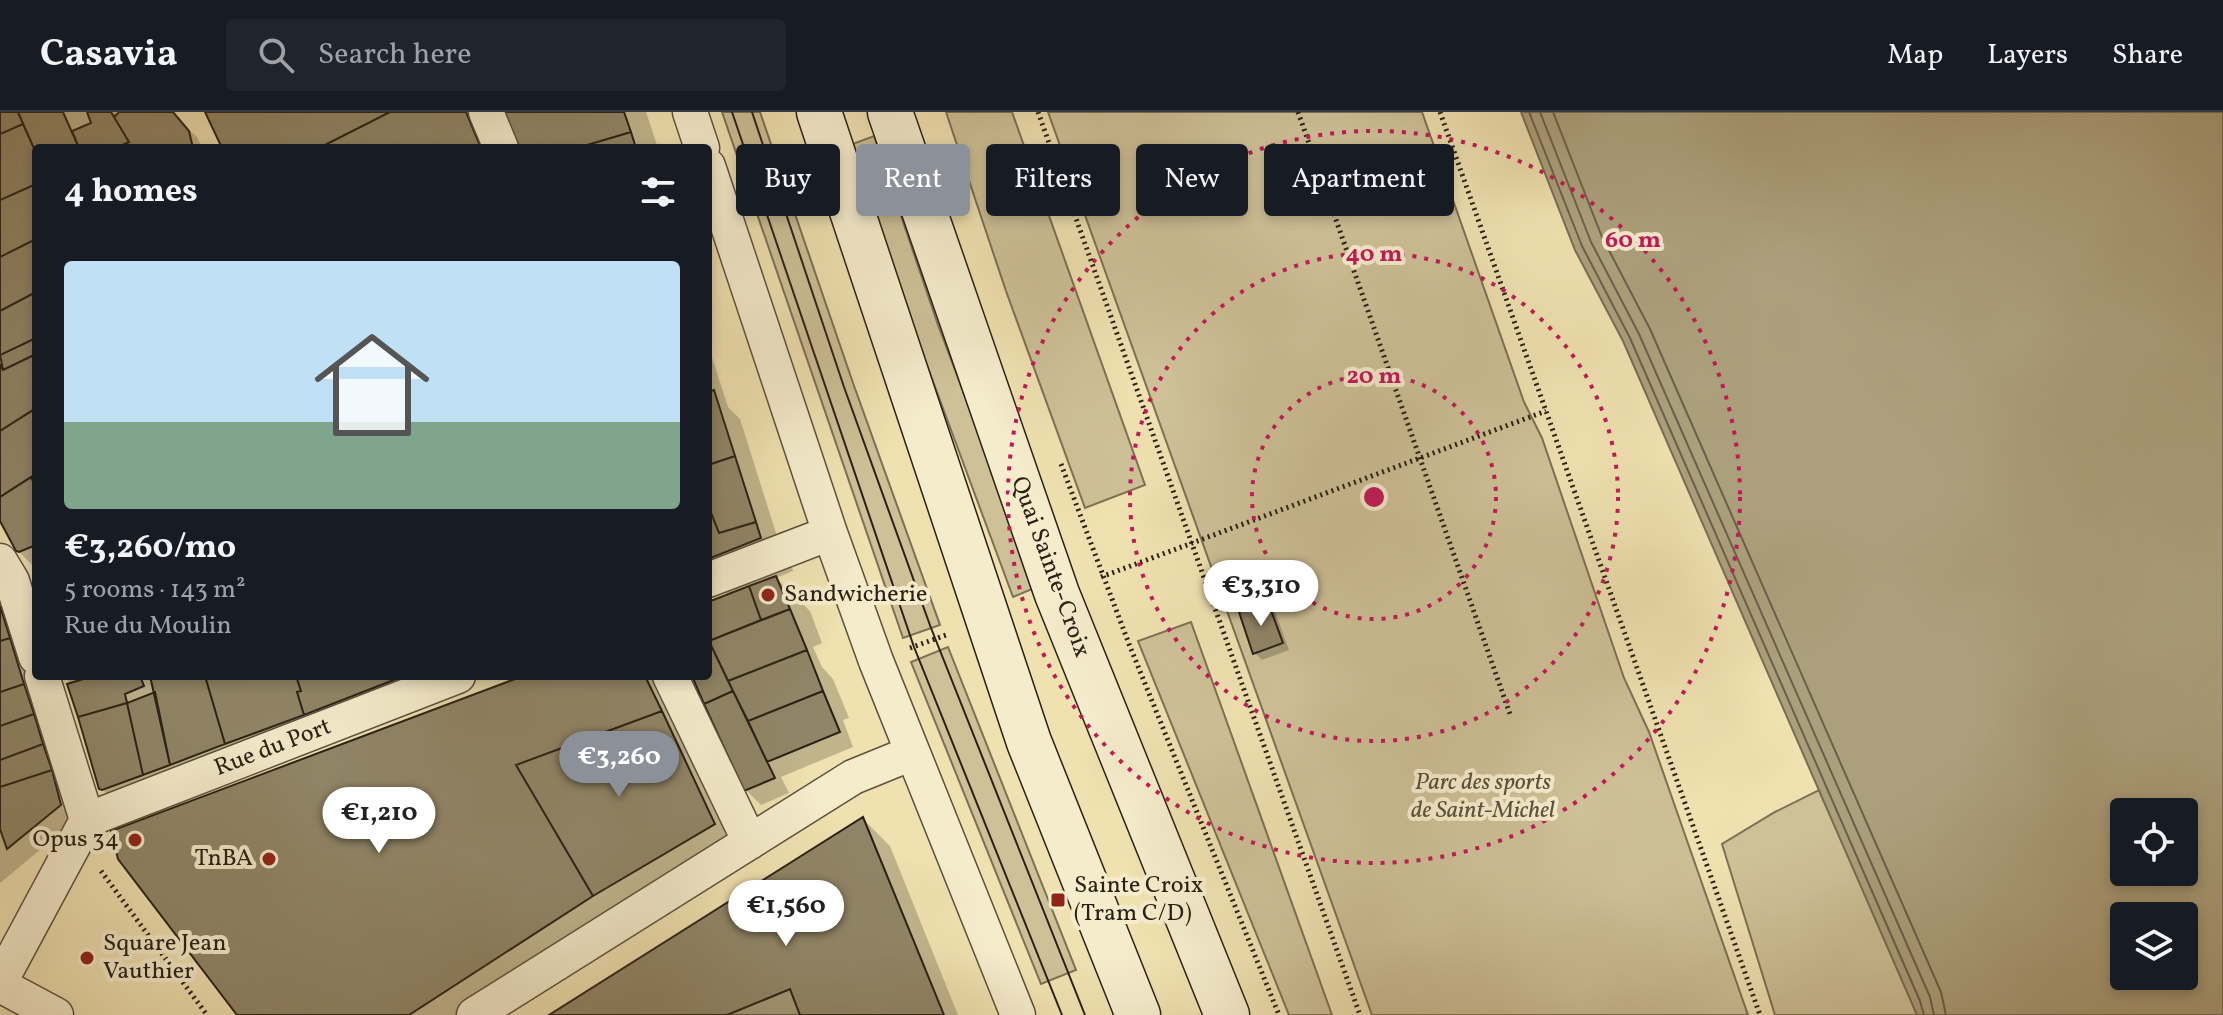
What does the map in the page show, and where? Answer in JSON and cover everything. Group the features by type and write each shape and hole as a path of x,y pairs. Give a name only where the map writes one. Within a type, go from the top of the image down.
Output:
{"main road":[{"path":"819,112 1029,742 1138,1015"},
{"name":"Quai Sainte-Croix","path":"890,112 1057,594 1227,1015"}],"street":[{"path":"486,112 499,144"},
{"path":"690,112 701,144"},
{"path":"712,178 830,533 912,753 1018,1015"},
{"path":"712,578 830,533"},
{"path":"16,571 32,640"},
{"path":"43,680 87,820 0,983 56,1015"},
{"name":"Rue du Port","path":"87,820 443,680"},
{"path":"672,680 750,842"},
{"path":"474,1015 853,777 912,753"}],"path":[{"path":"1038,112 1360,1015"},
{"path":"1298,112 1511,717"},
{"path":"1440,112 1760,1015"},
{"path":"1103,577 1546,411"},
{"path":"1077,510 1279,1015"},
{"path":"87,820 101,870 207,1015"}],"green space":[{"path":"722,112 760,112 771,144 736,144 736,153"},
{"path":"946,112 1012,112 1023,144 986,144 986,216 1049,216 1145,485 1085,508 970,184 970,144 957,144"},
{"name":"Parc des sports de Saint-Michel","path":"1048,112 1422,112 1433,144 1264,144 1264,216 1454,216 1454,203 1524,402 1542,438 1624,678 1649,732 1748,1015 1372,1015 1085,216 1120,216 1120,144 1059,144"},
{"path":"874,136 877,144 856,144 856,162 850,145"},
{"path":"758,216 796,216 940,625 903,638"},
{"path":"875,216 901,216 938,325 1037,587 1013,597"},
{"path":"1191,622 1332,1015 1289,1015 1138,641"},
{"path":"948,647 1076,970 1041,984 911,662"},
{"path":"1819,790 1917,1015 1775,1015 1722,844"},
{"path":"790,989 800,1015 727,1015"}],"water":[{"path":"1521,112 2223,112 2223,1015 1917,1015 1623,341 1575,250"}],"building":[{"path":"0,112 18,112 23,124 0,134"},
{"path":"18,112 63,112 77,144 32,144"},
{"path":"87,112 111,112 129,142 77,144 72,131 91,123"},
{"path":"119,112 173,112 189,131 192,144 125,144 129,142 114,117"},
{"path":"205,112 390,112 327,144 220,144"},
{"path":"390,112 466,112 479,144 327,144"},
{"path":"502,112 624,112 631,132 590,144 518,144"},
{"path":"23,124 32,144 32,186 0,200 0,134"},
{"path":"631,132 635,144 590,144"},
{"path":"32,186 32,241 0,257 0,200"},
{"path":"32,241 32,294 0,311 0,257"},
{"path":"32,294 32,340 0,355 0,311"},
{"path":"32,340 32,356 3,370 0,355"},
{"path":"32,356 32,411 0,431 0,364 3,370"},
{"path":"712,391 735,456 712,464"},
{"path":"32,411 32,477 0,497 0,431"},
{"path":"735,456 756,522 719,533 712,515 712,464"},
{"path":"31,477 32,547 16,551 0,521 0,497"},
{"path":"712,515 719,533 756,522 761,538 712,557"},
{"path":"776,576 790,609 761,620 749,586"},
{"path":"749,586 761,620 712,640 712,600"},
{"path":"1268,602 1283,643 1253,654 1239,612"},
{"path":"0,606 10,638 0,641"},
{"path":"790,609 807,650 728,681 712,647 712,640"},
{"path":"10,638 24,684 0,692 0,641"},
{"path":"712,647 733,691 704,704 694,680 712,680"},
{"path":"807,650 823,691 748,721 728,681"},
{"path":"80,680 142,680 144,686 125,694 127,703 78,717 67,684"},
{"path":"151,680 206,680 225,744 170,765"},
{"path":"206,680 297,680 301,691 297,692 304,715 225,744"},
{"path":"297,680 394,680 304,715 297,692 301,691"},
{"path":"512,680 647,680 662,711 516,765 593,896 409,1015 237,1015 118,859 111,831"},
{"path":"24,684 34,714 0,726 0,692"},
{"path":"733,691 775,778 744,791 704,704"},
{"path":"823,691 840,732 767,762 748,721"},
{"path":"155,692 170,765 143,775 127,703"},
{"path":"127,703 143,775 102,790 99,789 78,717"},
{"path":"662,711 715,824 593,896 516,765"},
{"path":"34,714 43,744 0,760 0,726"},
{"path":"43,744 52,770 0,787 0,760"},
{"path":"52,770 61,805 7,849 0,829 0,787"},
{"path":"863,817 944,1015 800,1015 790,989 727,1015 549,1015"}],"tram line":[{"path":"732,112 914,647 1062,1015"},
{"path":"752,112 844,387 931,628 1085,1015"}],"place":[{"name":"Sandwicherie","path":"768,595"},
{"name":"Opus 34","path":"135,840"},
{"name":"TnBA","path":"269,859"},
{"name":"Sainte Croix (Tram C/D)","path":"1058,900"},
{"name":"Square Jean Vauthier","path":"87,958"}]}
